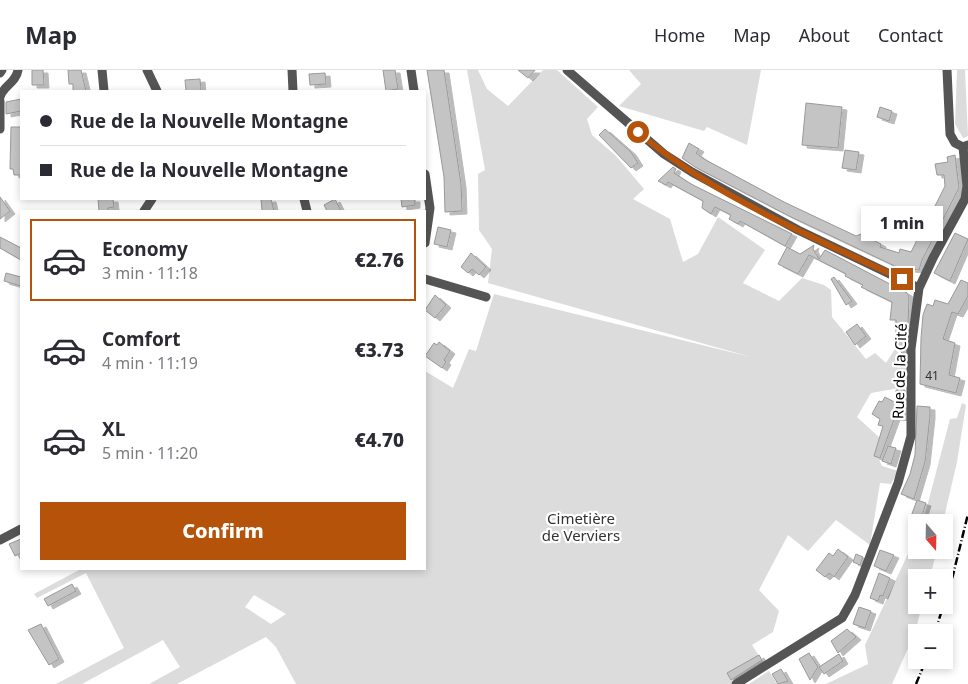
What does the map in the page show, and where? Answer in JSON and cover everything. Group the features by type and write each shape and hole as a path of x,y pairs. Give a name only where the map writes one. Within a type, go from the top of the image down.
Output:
{"street":[{"path":"1,91 16,79 18,70"},
{"path":"102,70 104,90"},
{"path":"147,70 157,90"},
{"path":"292,70 293,90"},
{"path":"411,70 414,90"},
{"path":"568,70 664,154 692,172 798,230 919,288"},
{"name":"Rue de la Cité","path":"736,684 842,618 853,598 898,483 911,436 911,348 919,288 965,199 967,186 966,146 955,142 950,134 947,70"},
{"path":"0,102 0,128"},
{"path":"426,181 430,208 426,236"},
{"path":"426,279 486,297"},
{"path":"0,540 20,530"}],"green space":[{"name":"Cimetière de Verviers","path":"467,70 478,70 487,89 508,106 543,70 557,70 598,107 587,119 592,135 616,156 644,189 633,199 670,219 683,262 698,254 718,217 765,250 743,283 779,301 802,278 824,285 831,290 832,317 866,359 875,353 886,363 895,349 908,364 905,387 871,393 857,417 880,438 877,455 882,466 898,471 891,484 880,483 870,545 836,520 808,551 788,535 759,590 779,611 773,632 752,645 764,663 730,684 296,684 276,647 266,637 177,684 149,684 180,667 163,640 82,684 56,684 124,648 86,573 37,598 34,594 79,570 426,570 426,372 453,388 469,349 476,351 494,294 751,357 488,283 492,249 479,230 478,174 485,170","holes":["254,595 286,614 271,624 245,607"]},
{"path":"629,70 761,70 747,145 707,127 704,131 619,106 641,84"},
{"path":"957,70 965,70 968,136 963,138 955,124"},
{"path":"962,403 966,405 957,462 945,514 925,514 950,419 957,418"},
{"path":"908,554 908,559 935,559 932,569 908,569 908,614 920,614 917,624 908,624 908,649 892,684 826,684 868,664 865,645"},
{"path":"769,671 777,684 749,684"}],"building":[{"path":"32,70 43,70 44,85 32,85"},
{"path":"68,70 81,70 86,90 73,90 73,84 69,84"},
{"path":"383,70 395,70 398,89 386,90"},
{"path":"427,70 444,70 461,184 462,211 445,212 444,177"},
{"path":"518,70 535,70 528,78"},
{"path":"325,73 326,84 310,85 309,74"},
{"path":"200,79 201,90 186,90 185,80"},
{"path":"20,99 20,111 6,114 6,102"},
{"path":"806,103 842,107 838,148 802,145"},
{"path":"880,107 892,111 889,121 877,117"},
{"path":"11,127 20,127 20,175 14,175 13,169 10,169"},
{"path":"605,129 631,152 638,163 631,168 599,135"},
{"path":"689,143 699,149 696,153 704,159 784,202 856,236 861,234 881,244 880,247 899,253 900,249 911,252 927,220 925,219 929,211 932,212 945,186 944,175 937,175 935,164 948,162 947,157 955,155 959,188 922,260 919,270 899,268 789,216 695,167 682,158"},
{"path":"845,150 859,152 856,170 842,168"},
{"path":"673,167 676,169 674,173 691,184 792,234 785,246 740,221 738,224 729,219 731,215 715,207 711,214 702,208 703,201 668,182 666,185 658,181"},
{"path":"0,197 10,211 0,219"},
{"path":"98,200 113,200 114,207 108,208 108,210 99,210"},
{"path":"261,200 271,200 274,210 262,210"},
{"path":"336,200 340,210 326,210 324,205"},
{"path":"401,200 415,200 415,205 402,207"},
{"path":"438,227 451,230 447,247 434,244"},
{"path":"955,233 968,239 950,281 934,273"},
{"path":"0,237 20,247 20,259 0,248"},
{"path":"814,245 813,249 819,259 825,250 907,293 909,297 908,324 903,354 896,347 896,320 890,320 892,302 861,287 863,285 845,276 846,274 809,255 798,274 778,264 787,247 800,254"},
{"path":"471,253 486,267 479,275 472,269 468,273 461,267"},
{"path":"6,273 20,277 20,286 4,281"},
{"path":"834,277 852,301 846,305 831,279"},
{"path":"961,280 968,283 968,296 958,314 952,312 943,339 955,343 949,375 960,378 956,393 920,384 921,338 923,315 927,304 933,306 935,300 948,304"},
{"path":"435,295 446,305 435,318 426,311"},
{"path":"857,324 866,336 855,345 846,332"},
{"path":"439,342 450,351 444,360 446,362 442,368 426,357 434,343 437,345"},
{"path":"896,390 905,390 905,418 895,417 880,458 874,456 883,426 878,425 880,419 872,414 879,401 882,402 885,397 896,403"},
{"path":"917,406 930,407 930,416 925,462 914,499 901,494 910,474 915,455"},
{"path":"888,446 896,448 891,464 882,461"},
{"path":"917,500 926,503 923,514 912,514"},
{"path":"20,539 20,554 15,556 9,544"},
{"path":"838,549 848,557 834,577 829,573 825,577 816,570 829,553 833,556"},
{"path":"880,550 894,555 886,571 874,566"},
{"path":"856,554 863,557 860,565 853,562"},
{"path":"879,573 890,578 883,596 880,595 878,601 870,598"},
{"path":"72,584 76,591 48,606 44,599"},
{"path":"859,607 871,611 865,628 853,624"},
{"path":"41,624 59,659 49,665 28,630"},
{"path":"847,629 856,637 838,653 831,641"},
{"path":"809,653 818,667 810,680 799,659"},
{"path":"839,654 843,661 824,674 819,667"},
{"path":"759,655 762,660 731,680 727,673"},
{"path":"781,669 788,681 778,684 772,674"}],"railway":[{"path":"938,624 953,575 968,514"},
{"path":"916,684 922,669"}],"route":[{"path":"638,132 664,154 692,172 798,230 902,279"}]}
